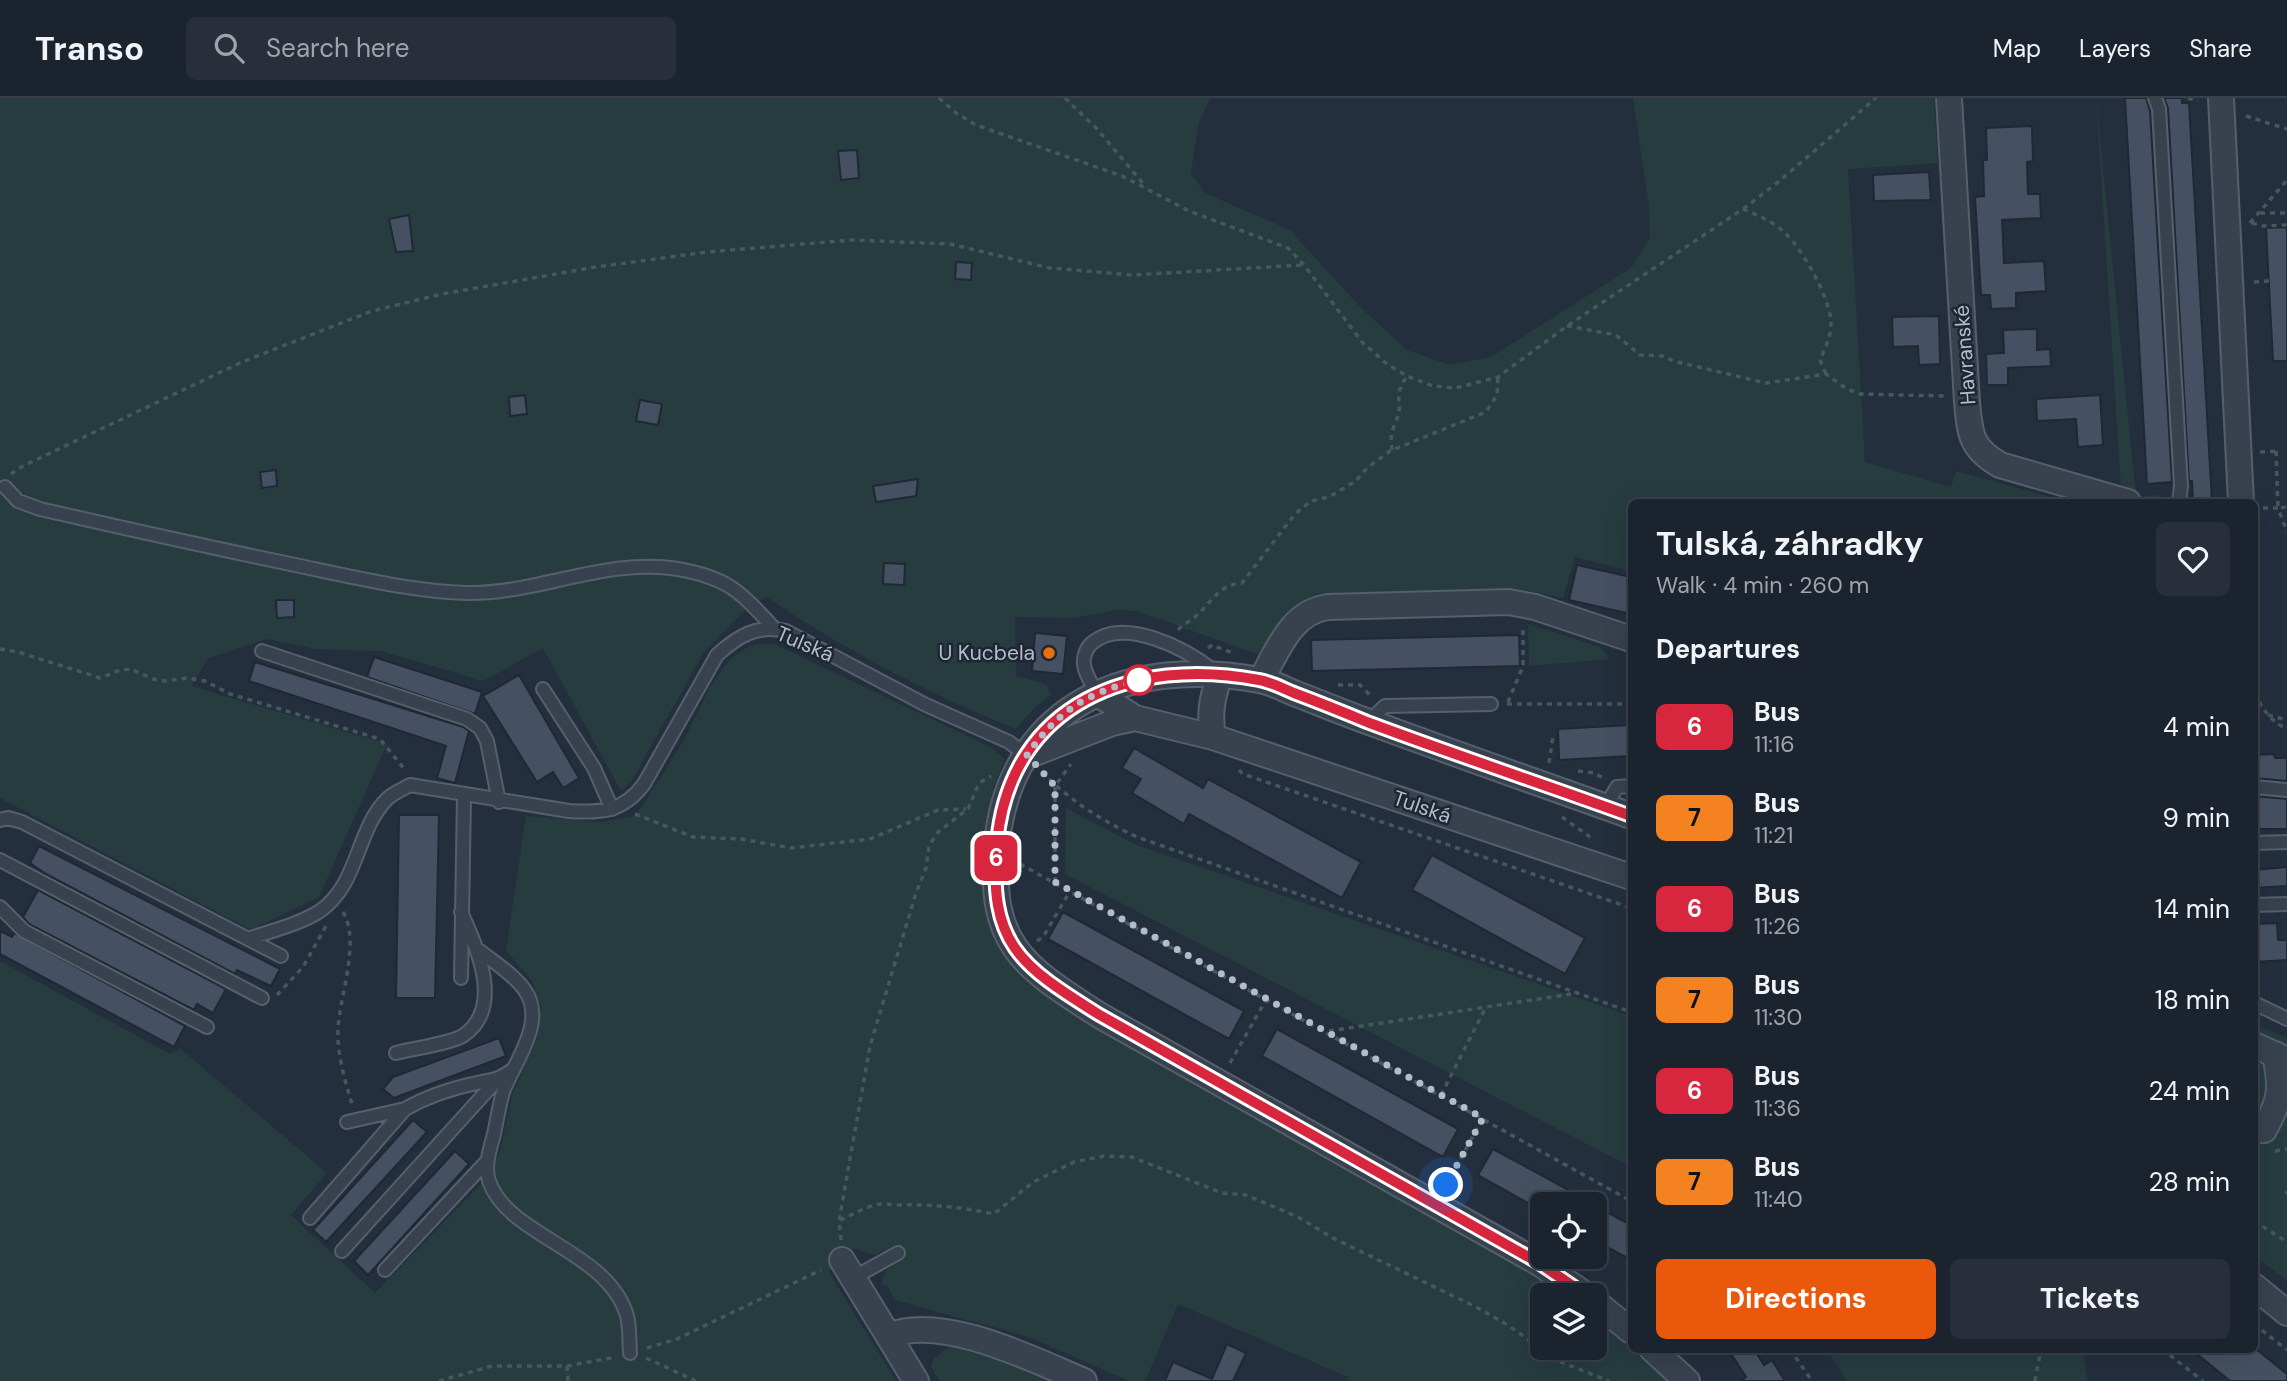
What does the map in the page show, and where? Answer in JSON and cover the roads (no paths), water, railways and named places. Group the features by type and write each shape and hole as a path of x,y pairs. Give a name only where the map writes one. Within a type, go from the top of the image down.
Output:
{"street":[{"name":"Havranské","path":"1949,98 1968,411 1975,446 1986,457 2000,465 2118,499"},
{"path":"2221,103 2241,499"},
{"path":"1261,680 1293,626 1315,609 1328,607 1509,603 1535,607 1628,638"},
{"path":"1568,1283 1528,1257 1098,1014 1055,987 1028,965 1012,946 1003,925 998,898 997,851 1004,805 1027,755 1057,717 1096,693 1138,680 1164,676 1220,676 1261,680 1368,722 1550,778 1605,807 1628,815"},
{"path":"1213,737 1210,719 1212,697 1220,676"},
{"name":"Tulská","path":"1096,693 1135,718 1213,737 1628,876"},
{"name":"Tulská","path":"1027,755 1112,723 1135,718"},
{"path":"2268,1129 2280,1094 2272,1053"},
{"path":"848,1269 916,1381"},
{"path":"2258,1289 2287,1313"},
{"path":"1607,1312 1628,1329"},
{"path":"889,1336 904,1330 928,1329 960,1336 1008,1348 1084,1381"},
{"path":"1656,1353 1687,1381"}],"lane":[{"path":"2155,98 2159,109 2161,137 2181,486 2179,499"},
{"path":"5,487 18,501 40,509 211,548 416,588 468,593 500,591 644,566 676,569 732,586 774,628"},
{"name":"Tulská","path":"248,939 320,911 334,898 356,863 372,819 388,798 410,785 499,802 595,813 612,809 633,799 645,784 717,655 745,633 774,628 801,638 926,705 1009,742 1027,755"},
{"path":"1096,693 1084,668 1084,656 1088,646 1098,638 1125,632 1139,634 1195,657 1220,676"},
{"path":"262,651 467,719 480,727 486,741 499,802"},
{"path":"543,689 594,768 612,809"},
{"path":"1368,722 1385,706 1491,704"},
{"path":"1605,807 1617,787 1628,786"},
{"path":"2258,787 2287,790"},
{"path":"461,978 464,796"},
{"path":"0,820 8,818 22,822 281,956"},
{"path":"2258,843 2287,842"},
{"path":"0,860 262,998"},
{"path":"2258,905 2287,904"},
{"path":"0,907 24,931 207,1027"},
{"path":"396,1053 462,1037 481,1017 484,993 480,951 461,912"},
{"path":"480,951 509,973 525,990 533,1008 530,1031 503,1092 487,1160 489,1181 501,1201 518,1217 573,1253 617,1294 627,1316 630,1353"},
{"path":"2258,1005 2287,1019"},
{"path":"342,1251 496,1082 515,1068"},
{"path":"310,1217 405,1110 421,1100 478,1083 496,1082"},
{"path":"352,1121 405,1110"},
{"path":"384,1270 487,1160"},
{"path":"848,1269 898,1253"}],"place":[{"name":"U Kucbela","path":"1049,653"}]}
